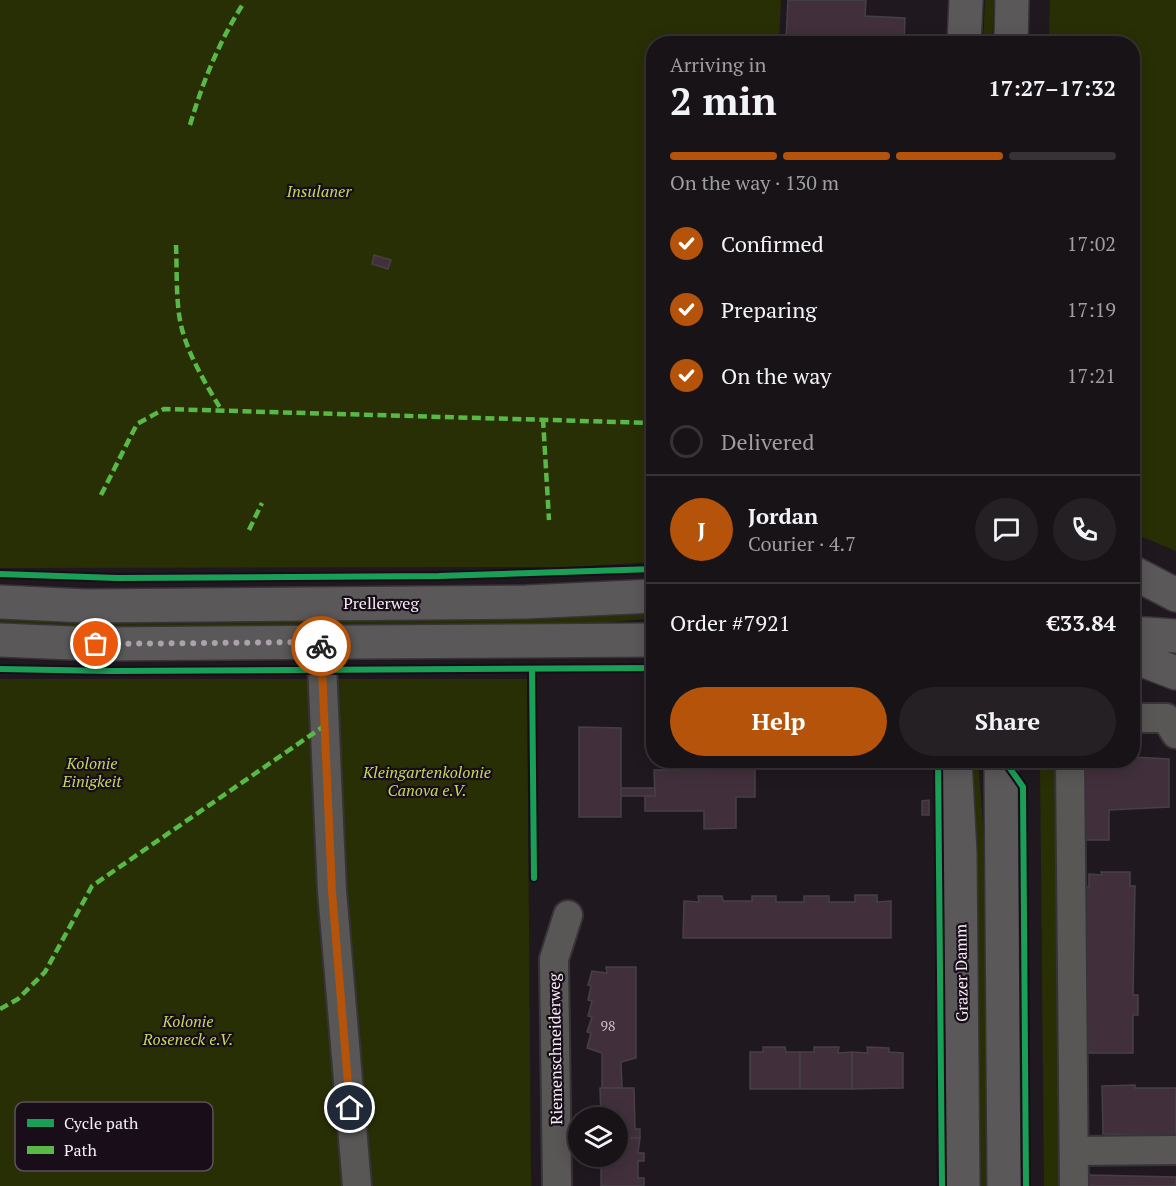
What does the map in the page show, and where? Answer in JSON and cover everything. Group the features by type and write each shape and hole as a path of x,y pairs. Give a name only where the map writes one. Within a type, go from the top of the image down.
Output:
{"main road":[{"path":"964,36 966,0"},
{"path":"1011,36 1012,0"},
{"path":"1140,576 1176,595"},
{"name":"Prellerweg","path":"0,602 86,606 514,602 646,596"},
{"path":"1140,634 1176,636"},
{"path":"0,640 86,644 646,640"},
{"path":"1140,659 1176,673"},
{"name":"Grazer Damm","path":"955,768 960,844 963,1186"},
{"path":"1000,768 1004,1186"}],"street":[{"path":"321,642 332,891 357,1186"},
{"path":"1140,718 1166,718 1176,734"},
{"path":"1070,768 1074,1186"},
{"name":"Riemenschneiderweg","path":"557,1186 554,959 568,915"},
{"path":"1074,1151 1176,1150"}],"green space":[{"name":"Insulaner","path":"0,0 781,0 779,36 646,36 646,562 568,567 0,568"},
{"path":"985,0 994,0 992,36 983,36"},
{"path":"1050,0 1176,0 1176,551 1140,536 1140,36 1049,36"},
{"path":"646,610 646,619 560,627 0,628 0,614"},
{"path":"0,679 527,679 531,1186 0,1186"},
{"path":"972,768 979,768 986,862 989,1186 979,1186 976,860"},
{"path":"1040,768 1060,768 1062,1186 1044,1186"}],"building":[{"path":"788,0 866,0 865,16 905,18 904,36 786,36"},
{"path":"374,255 391,260 388,269 372,264"},
{"path":"579,727 621,728 621,817 579,817"},
{"path":"1140,757 1169,759 1169,807 1109,810 1109,840 1080,840 1080,768 1140,768"},
{"path":"755,769 755,797 736,797 736,828 704,829 704,811 645,811 645,796 655,796 654,770"},
{"path":"621,788 655,788 655,796 621,796"},
{"path":"929,800 929,815 922,815 922,801"},
{"path":"1101,872 1130,872 1130,886 1135,886 1133,995 1138,995 1138,1015 1133,1015 1133,1053 1088,1053 1087,1015 1082,1015 1082,996 1087,996 1084,887 1089,887 1089,874 1102,875"},
{"path":"855,895 877,895 877,902 891,901 891,938 683,938 684,901 699,902 698,896 722,896 723,901 752,901 752,896 776,896 776,902 804,902 804,896 829,896 829,902 855,902"},
{"path":"606,967 636,967 636,1058 621,1062 622,1088 602,1088 602,1053 587,1048 591,1033 587,1032 592,1017 588,1016 592,1001 588,1000 591,986 588,985 592,971 607,973"},
{"path":"763,1047 785,1047 786,1052 800,1052 800,1089 750,1089 750,1052 763,1052"},
{"path":"814,1047 839,1047 838,1053 852,1052 852,1089 800,1089 800,1052 814,1052"},
{"path":"867,1047 889,1048 889,1052 903,1053 903,1088 852,1089 852,1052 868,1053"},
{"path":"1135,1085 1135,1088 1176,1088 1176,1136 1103,1134 1102,1086"},
{"path":"600,1088 634,1088 635,1129 640,1129 640,1138 628,1138 628,1107 601,1107"},
{"path":"628,1138 640,1138 638,1153 644,1153 644,1161 638,1161 638,1178 644,1178 644,1186 601,1186 601,1167 628,1167"},
{"path":"1089,1175 1176,1177 1176,1186 1089,1186"}],"marked path":[{"path":"190,125 212,62 243,4"},
{"path":"176,245 177,297 181,326 196,364 222,411"},
{"path":"101,495 137,424 164,409 646,423"},
{"path":"543,419 549,520"},
{"path":"249,530 262,503"},
{"path":"0,1009 18,999 45,972 92,886 324,726"}],"cycle path":[{"path":"0,574 117,578 439,576 646,569"},
{"path":"0,669 111,671 646,668"},
{"path":"532,669 534,878"},
{"path":"938,768 942,1186"},
{"path":"1010,768 1023,787 1026,1186"}],"way so far":[{"path":"96,644 321,642 321,646"}],"route":[{"path":"321,646 332,891 350,1108"}],"park label":[{"name":"Kolonie Einigkeit","path":"92,772"},
{"name":"Kleingartenkolonie Canova e.V.","path":"427,781"},
{"name":"Kolonie Roseneck e.V.","path":"188,1030"}]}
